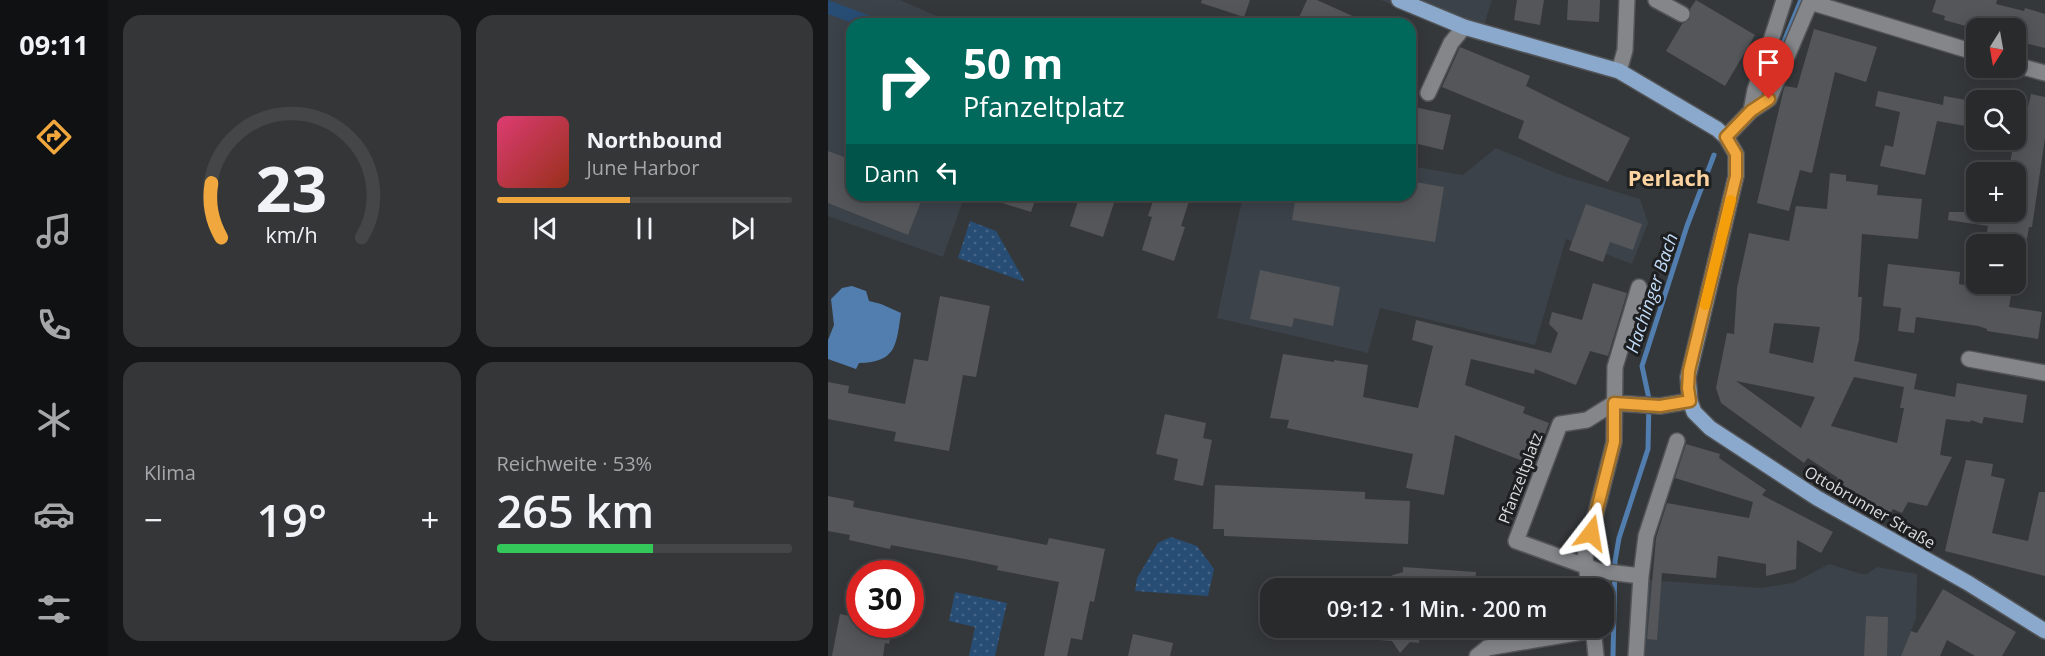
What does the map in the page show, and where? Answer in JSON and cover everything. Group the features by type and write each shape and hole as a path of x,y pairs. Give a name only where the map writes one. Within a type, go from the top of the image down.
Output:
{"main road":[{"path":"1399,0 1464,27 1618,71 1702,119 1726,137 1736,154 1736,176 1689,371 1690,401"},
{"name":"Ottobrunner Straße","path":"1690,401 1694,412 1710,428 1772,470 1816,498 2043,626"}],"street":[{"path":"1618,71 1625,50 1628,0"},
{"path":"1656,0 1682,14"},
{"path":"1751,111 1755,90 1784,0"},
{"path":"1726,137 1751,111 1769,99 1810,1 1966,50"},
{"path":"1428,93 1451,43 1464,27"},
{"path":"2026,68 2045,73"},
{"path":"1591,578 1593,569 1585,556 1614,442 1615,367 1639,287"},
{"path":"1969,359 2045,373"},
{"path":"1614,403 1660,406 1690,401"},
{"name":"Pfanzeltplatz","path":"1593,569 1516,541 1560,424 1587,420 1614,403"},
{"path":"1636,656 1633,575 1677,441"},
{"path":"1593,569 1633,575"},
{"path":"1478,656 1487,648 1540,638"},
{"path":"1594,638 1596,656"}],"shaded area":[{"path":"828,0 900,0 941,18 846,18 846,201 963,201 943,257 828,216"},
{"path":"828,0 875,18 846,18 846,21 828,14"},
{"path":"1381,0 1492,0 1479,41"},
{"path":"1496,148 1561,175 1640,199 1648,223 1632,264 1566,239 1535,345 1380,308 1368,353 1217,318 1242,201 1416,201 1416,167 1463,175"},
{"path":"970,221 996,231 1025,282 958,258"},
{"path":"852,286 866,291 869,301 901,313 896,343 888,355 872,362 859,363 856,369 828,359 828,340 834,325 831,299 842,288"},
{"path":"1171,537 1197,546 1214,569 1208,596 1135,591 1137,578 1158,543"},
{"path":"1829,564 1861,574 1867,574 1877,567 1917,574 1916,618 1901,656 1641,656 1646,580 1761,588 1793,583"},
{"path":"955,592 1007,603 995,656 969,656 975,627 949,621"}],"building":[{"path":"1202,0 1250,0 1244,17 1201,3"},
{"path":"1307,0 1317,0 1357,18 1299,18"},
{"path":"1517,0 1544,0 1540,25 1514,20"},
{"path":"1568,0 1600,0 1599,22 1567,20"},
{"path":"1696,0 1755,35 1725,86 1666,51 1682,24 1690,19 1690,9"},
{"path":"1936,0 1997,0 1996,4 2024,11 2025,8 2045,14 2045,48 2026,43 2026,18 1966,18 1966,26 1944,20 1945,16 1932,12"},
{"path":"1814,29 1877,47 1866,82 1835,72 1812,173 1800,170 1789,211 1757,203 1784,88 1785,86 1797,88"},
{"path":"1460,47 1530,76 1526,86 1630,138 1608,182 1518,138 1524,121 1442,87"},
{"path":"1878,91 1943,105 1944,96 1966,100 1966,126 1937,121 1925,175 1880,166 1885,145 1893,147 1900,112 1875,106"},
{"path":"2031,94 2045,97 2045,138 2032,227 2029,227 2026,244 2026,234 1987,234 1988,226 1948,220 1949,212 1966,212 1966,222 2026,222 2026,162 2010,162 2012,150 2026,150 2026,116"},
{"path":"1416,107 1451,115 1443,150 1416,143"},
{"path":"828,151 846,158 846,201 921,201 908,235 828,203"},
{"path":"1830,173 1846,175 1846,181 1878,185 1877,195 1922,199 1918,239 1862,234 1858,297 1862,297 1859,340 1854,361 1917,374 1914,389 1955,397 1957,383 2027,395 2023,423 1984,417 1982,424 1971,420 1970,422 1946,419 1940,455 1952,457 1927,506 1908,502 1902,513 1893,509 1889,516 1834,483 1838,478 1808,458 1804,463 1721,403 1716,388 1727,333 1734,334 1737,288 1749,233 1789,241 1796,206 1827,209","holes":["1774,323 1820,327 1813,363 1769,353","1854,377 1904,387 1900,408 1904,408 1897,443 1831,426","1736,381 1815,397 1801,428"]},
{"path":"1416,182 1444,187 1435,242 1292,220 1295,201 1416,201"},
{"path":"996,201 1035,201 1031,212"},
{"path":"1078,201 1114,203 1103,237 1070,226"},
{"path":"1153,201 1189,201 1181,226 1185,227 1174,261 1142,250 1152,217 1148,216"},
{"path":"1586,204 1642,224 1633,250 1610,242 1603,262 1569,250"},
{"path":"1888,264 1960,272 1959,284 1966,285 1966,294 2011,294 2009,307 2042,312 2038,339 1987,331 1978,326 1916,317 1914,333 1898,331 1901,308 1883,306"},
{"path":"1260,270 1340,287 1333,326 1294,318 1292,327 1250,319"},
{"path":"1593,283 1627,293 1608,356 1590,351 1576,385 1535,369 1534,374 1471,359 1465,385 1525,407 1523,413 1549,423 1533,465 1455,435 1444,495 1406,488 1413,454 1287,428 1289,420 1270,418 1283,354 1368,365 1363,397 1418,408 1433,346 1412,340 1416,320 1551,353 1558,333 1549,324 1552,312 1582,320"},
{"path":"940,296 990,306 976,377 963,375 949,451 894,441 896,432 828,419 828,382 849,386 848,393 905,404 914,359 928,361"},
{"path":"1165,414 1206,423 1203,438 1212,440 1203,486 1174,480 1178,459 1156,454"},
{"path":"1686,444 1720,454 1719,458 1766,490 1762,495 1833,532 1821,553 1797,540 1796,569 1766,576 1766,564 1718,556 1716,578 1662,573 1657,640 1647,639 1656,538 1667,503 1749,518 1753,502 1675,478"},
{"path":"1966,460 1993,464 1991,476 2005,479 1992,533 2028,541 2039,492 2045,492 2045,576 1945,551"},
{"path":"1215,485 1365,492 1365,499 1410,501 1408,544 1224,536 1224,529 1213,529"},
{"path":"828,496 854,501 853,507 1047,545 1049,538 1105,549 1094,602 1090,601 1082,640 1071,638 1067,656 1044,656 1059,582 997,570 998,566 970,560 891,545 890,549 849,540 850,535 828,531"},
{"path":"1403,567 1476,572 1476,578 1388,578 1403,572"},
{"path":"1943,589 2016,632 2002,656 1975,656 1947,640 1940,656 1901,656 1911,631 1917,633"},
{"path":"840,614 846,615 846,638 890,638 889,644 885,643 883,656 832,656"},
{"path":"1866,616 1888,617 1887,656 1864,656"},
{"path":"1133,634 1173,643 1170,656 1128,656"},
{"path":"1379,638 1419,638 1419,643 1410,642 1400,653 1392,641 1379,640"}],"waterway":[{"name":"Hachinger Bach","path":"1765,88 1801,0"},
{"name":"Hachinger Bach","path":"1613,656 1615,561 1619,538 1648,449 1649,399 1642,366 1687,226 1714,155"}],"slow traffic":[{"path":"1705,305 1731,200"}],"district":[{"name":"Perlach","path":"1669,177"}],"route":[{"path":"1591,533 1614,442 1614,403 1668,406 1690,401 1689,371 1736,176 1736,154 1726,137 1751,111 1769,99"}]}
